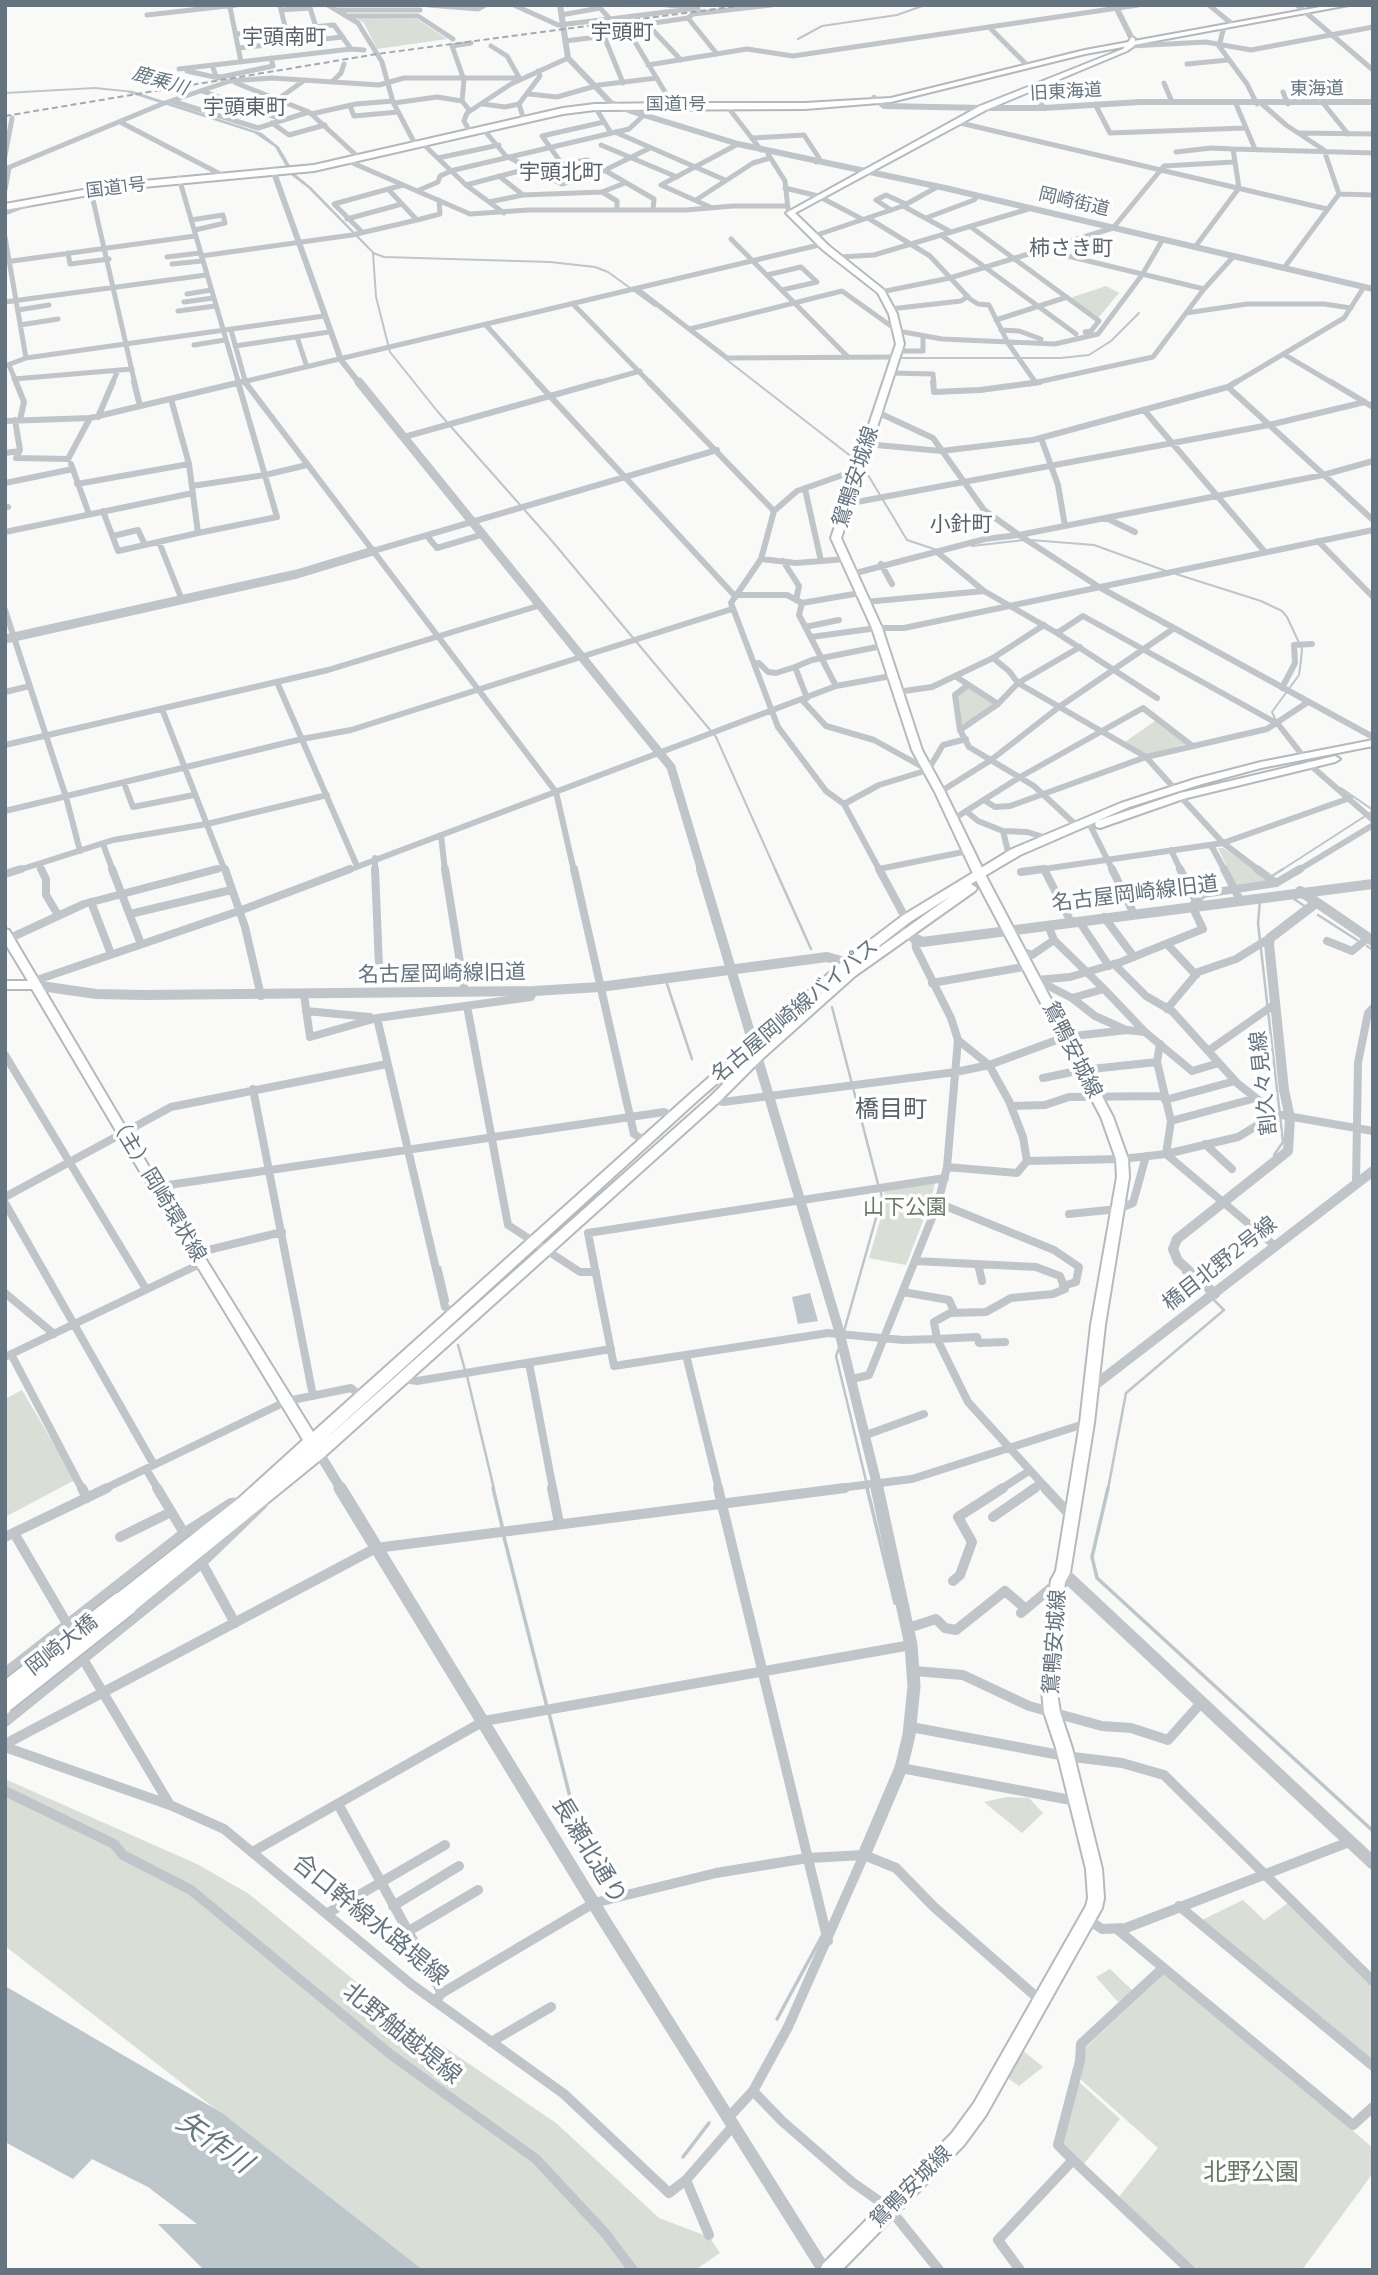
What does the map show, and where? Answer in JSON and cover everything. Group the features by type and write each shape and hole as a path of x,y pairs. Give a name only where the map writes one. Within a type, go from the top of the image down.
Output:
{"highway":[{"name":"国道1号","path":"418,143 557,110 614,104 878,102 1025,63 1332,5"},
{"name":"国道1号","path":"1302,10 1345,5"},
{"name":"国道1号","path":"5,211 37,200 90,191 297,169 614,104 825,106 878,102 937,90 1066,56 1131,43"},
{"name":"国道1号","path":"5,211 90,188 274,171"}],"main road":[{"path":"788,209 818,197 983,108 1131,43"},
{"name":"鴛鴨安城線","path":"788,209 818,240 881,292 898,331 898,354 845,504 836,538 877,628 910,733 981,877 1096,1097 1122,1159 1123,1177 1098,1325 1087,1423 1061,1578 1048,1680 1052,1712 1094,1869 1096,1898 1089,1920 980,2109 958,2139 829,2270"},
{"name":"名古屋岡崎線バイパス","path":"315,1447 361,1396 672,1116 851,974 910,936 1009,856 1076,825 1177,792 1373,743"},
{"name":"名古屋岡崎線バイパス","path":"1306,760 1373,752"},
{"name":"名古屋岡崎線バイパス","path":"315,1447 404,1378 715,1099 755,1051 848,963 906,919 981,877 1091,827 1177,792"},
{"name":"（主）岡崎環状線","path":"6,936 155,1187 315,1447"},
{"path":"5,985 34,985"},
{"path":"123,1604 269,1496 315,1447"},
{"path":"123,1604 244,1502 315,1447"},
{"name":"岡崎大橋","path":"5,1690 123,1604"},
{"name":"岡崎大橋","path":"5,1704 123,1604"}],"street":[{"path":"175,5 176,12"},
{"path":"328,5 358,23 382,62 393,102 418,143 466,185 504,213"},
{"path":"429,5 478,9 485,5"},
{"path":"514,5 563,27 698,8 667,5"},
{"path":"560,5 568,58 614,104"},
{"path":"671,102 626,27 688,18 693,14 771,5"},
{"path":"648,65 747,49 793,56 1138,5"},
{"path":"1209,5 1228,25 1219,46"},
{"path":"147,15 230,6 241,62"},
{"path":"1116,7 1131,43 1206,42 1251,50 1373,27"},
{"path":"286,30 280,8 310,8 316,27"},
{"path":"335,10 421,8 418,16"},
{"path":"561,15 600,8 610,19"},
{"path":"1302,10 1373,70"},
{"path":"347,16 418,16 453,39"},
{"path":"688,18 717,54"},
{"path":"647,24 681,60"},
{"path":"236,34 334,25 351,49"},
{"path":"989,27 1025,63"},
{"path":"565,41 629,33"},
{"path":"604,36 623,83"},
{"path":"238,48 344,37"},
{"path":"468,112 462,101 464,80 452,46 471,43"},
{"path":"491,46 507,56 519,78"},
{"path":"1219,46 1259,104 1325,151 1339,194"},
{"path":"222,79 179,69 351,49 364,50"},
{"path":"212,65 216,76 221,77 273,66 271,58"},
{"path":"469,130 464,121 468,112 519,78 568,58"},
{"path":"1187,64 1228,60"},
{"path":"332,82 341,73 344,64"},
{"path":"483,104 505,107 519,104 540,76 538,71"},
{"path":"5,190 7,169 162,104 230,81 272,78 302,82 389,84 404,78 519,78"},
{"path":"529,94 557,97 595,87 657,78"},
{"path":"230,81 310,113 325,125 352,158 403,185 470,214 568,209 713,208 733,205 788,209 786,188 766,153 727,106"},
{"path":"278,99 302,82"},
{"path":"1164,83 1172,102"},
{"path":"1031,89 1044,108"},
{"path":"202,91 283,120"},
{"path":"1283,92 1288,104"},
{"path":"172,101 258,128 310,113 350,106 431,97 462,101"},
{"path":"335,98 342,108"},
{"name":"旧東海道","path":"878,102 983,108 1172,102 1259,104"},
{"name":"東海道","path":"1259,104 1373,102"},
{"path":"1324,103 1348,134"},
{"path":"519,104 523,117"},
{"name":"岡崎街道","path":"614,104 766,153 1032,208 1373,289"},
{"path":"1095,104 1110,133 1245,128"},
{"path":"1236,104 1255,149"},
{"path":"350,106 354,116 398,112"},
{"path":"595,107 613,132 725,180"},
{"path":"417,191 438,182 440,176 451,171 629,129 644,115"},
{"path":"5,156 12,118"},
{"path":"562,164 542,136 604,122"},
{"path":"956,122 1327,209"},
{"path":"122,123 222,175"},
{"path":"272,123 289,135 325,125"},
{"path":"483,129 506,156 527,169 562,184 603,171 648,149"},
{"path":"1297,133 1373,134"},
{"path":"753,138 804,135 819,158 816,162"},
{"path":"713,208 661,186 738,144"},
{"path":"438,158 499,145"},
{"path":"601,145 677,177"},
{"path":"1171,147 1188,163"},
{"path":"1176,152 1211,148 1373,153"},
{"path":"1195,247 1239,188 1233,149"},
{"path":"696,200 766,153"},
{"path":"535,173 562,164 587,160 654,199 653,210"},
{"path":"881,292 950,278 1113,228 1164,166 1234,162"},
{"path":"466,185 527,169"},
{"path":"274,171 341,360 671,767 852,1379 908,1629 914,1671 911,1727 901,1768 828,1941 788,2027 753,2091 686,2180 709,2235"},
{"path":"499,176 523,195"},
{"path":"103,511 118,551 277,517 180,180"},
{"path":"489,202 523,195 602,192 625,183"},
{"path":"562,184 568,209"},
{"path":"358,233 334,204 403,185"},
{"path":"5,421 94,418 754,261 818,240 865,218 904,205 937,187"},
{"path":"786,188 818,197 865,218 912,243 930,256 967,297 978,304 989,304 1001,330 1036,383"},
{"path":"388,189 417,220"},
{"path":"90,191 109,259 112,288 140,406"},
{"path":"602,192 617,201 617,210"},
{"path":"1339,194 1373,195"},
{"path":"1284,268 1339,194"},
{"path":"891,210 877,200 886,195 951,232"},
{"path":"926,218 974,200 978,196"},
{"path":"172,264 201,257 358,233 417,220 440,214 439,200"},
{"path":"347,219 402,204"},
{"path":"839,257 874,255 1032,208"},
{"path":"7,262 195,233 225,223 223,215 191,219"},
{"path":"971,226 1099,321 1091,331 1053,339 1037,339 1018,331 1001,330"},
{"path":"941,235 1076,334"},
{"path":"5,237 7,262 26,358"},
{"path":"731,239 848,357"},
{"path":"690,329 842,291 898,331 923,337 1055,344 1098,334 1142,275 1163,239"},
{"path":"1045,250 1204,289"},
{"path":"68,253 70,264 109,259"},
{"path":"891,373 933,374 934,392 1036,383 1153,357 1204,289 1234,256"},
{"path":"167,257 201,257"},
{"path":"767,275 801,267 817,282 782,290"},
{"path":"179,283 207,277"},
{"path":"5,302 207,277"},
{"path":"866,444 941,452 1041,438 1228,387 1345,318 1364,287"},
{"path":"635,289 727,358 898,354 923,351 923,337"},
{"path":"187,294 211,290"},
{"path":"890,309 967,297"},
{"path":"996,320 1067,297"},
{"path":"184,302 213,298"},
{"path":"573,304 774,511"},
{"path":"1186,313 1247,304 1324,304 1351,308"},
{"path":"18,310 49,305"},
{"path":"178,311 215,306"},
{"path":"68,459 16,458 19,452 17,420 24,402 7,366 26,358 324,316"},
{"path":"20,325 58,319"},
{"path":"486,325 623,478 734,594 787,596 799,602 984,591"},
{"path":"231,330 245,382 556,792 634,1134 645,1141"},
{"path":"235,346 330,332"},
{"path":"297,337 307,367"},
{"path":"194,345 225,341"},
{"path":"1285,355 1373,407"},
{"path":"14,379 132,369"},
{"path":"68,459 94,418 118,370"},
{"path":"404,437 640,371"},
{"path":"1228,387 1373,520"},
{"path":"172,399 189,464 198,533"},
{"path":"845,504 1269,425 1365,402"},
{"path":"1144,410 1265,552"},
{"path":"877,412 923,432 939,443 941,452 984,510 1019,535 1099,587 1373,737"},
{"path":"1041,438 1053,466 1065,526"},
{"path":"10,638 297,574 717,450"},
{"path":"5,453 19,452"},
{"path":"68,459 89,514"},
{"path":"852,574 881,564 985,540 1323,474 1373,461"},
{"path":"77,484 189,464"},
{"path":"5,532 307,465"},
{"path":"5,483 73,469"},
{"path":"857,470 804,489 787,498 774,511 761,559 734,594 731,603 778,727 825,791 844,804 906,919"},
{"path":"804,489 821,561"},
{"path":"1106,518 1135,531"},
{"path":"113,536 138,530 145,545"},
{"path":"811,637 877,628 904,628 1373,530"},
{"path":"427,536 437,548 484,534"},
{"path":"1318,541 1373,597"},
{"path":"159,542 182,600"},
{"path":"937,552 984,591 1080,647 1157,698"},
{"path":"761,559 846,559"},
{"path":"783,561 799,586 799,615 836,686"},
{"path":"881,564 892,584"},
{"path":"5,745 328,670 541,605"},
{"path":"5,811 302,739 351,730 732,609"},
{"path":"5,610 10,638 30,686 66,797 80,851"},
{"path":"1057,633 1083,616 1278,724 1306,760 1373,822 1276,883 1203,894 1194,904"},
{"path":"805,627 839,620"},
{"path":"897,692 932,687 993,658 1044,625"},
{"path":"940,792 991,760 1059,707 1173,629"},
{"path":"1282,688 1295,663 1294,645 1312,644"},
{"path":"755,664 760,663 768,672 776,673 821,659 882,646"},
{"path":"960,730 999,704 1018,682 1080,647"},
{"path":"993,658 1018,682 1146,757 1223,843 1276,883"},
{"path":"795,667 804,699 826,726 874,740 928,770"},
{"path":"34,985 37,980 239,911 836,686 891,676"},
{"path":"955,676 999,704"},
{"path":"277,682 357,866"},
{"path":"968,685 955,695 960,730 970,747 1042,793 1076,825"},
{"path":"5,692 30,686"},
{"path":"984,800 995,807 1010,806 1146,757 1278,724 1308,702"},
{"path":"952,820 1020,777 1143,708 1191,745"},
{"path":"162,709 224,867 239,911 261,996"},
{"path":"844,804 879,785 928,770 943,746 966,739"},
{"path":"124,783 133,807 194,795"},
{"path":"5,874 103,844 207,824 327,795"},
{"path":"1021,872 1223,843 1350,798"},
{"path":"966,811 978,821 1003,831 1027,832 1047,838"},
{"path":"1091,827 1134,914"},
{"path":"1003,831 1009,856"},
{"path":"441,835 448,900 464,987"},
{"path":"103,844 141,944"},
{"path":"1211,845 1240,900"},
{"path":"1037,981 1112,965 1203,929 1171,850"},
{"path":"879,869 968,851"},
{"path":"375,858 379,967"},
{"path":"39,865 46,879 46,895 58,915"},
{"path":"6,936 91,902 224,867"},
{"path":"1044,869 1075,921 1112,965 1146,996 1167,1009 1235,1081 1276,1114 1373,1130"},
{"name":"名古屋岡崎線旧道","path":"910,936 922,942 1194,904 1373,884"},
{"path":"130,914 231,890"},
{"path":"1300,891 1371,940 1352,951 1329,944"},
{"path":"91,902 111,954"},
{"path":"1167,1009 1196,975 1237,959 1316,903"},
{"path":"1104,917 1134,957"},
{"path":"1048,925 1054,940 1145,1032 1192,1071 1219,1063"},
{"path":"852,1379 869,1375 937,1203 947,1167 958,1040 951,1018 910,936"},
{"name":"割久々見線","path":"1215,1293 1178,1261 1173,1249 1177,1239 1288,1151 1290,1118 1275,1004 1270,937"},
{"path":"1021,951 1032,954 1054,940"},
{"path":"1167,944 1196,975"},
{"name":"名古屋岡崎線旧道","path":"34,985 96,994 261,996 534,992 600,987 827,957 848,963"},
{"path":"932,983 1029,966"},
{"path":"1037,981 1072,998 1095,1016 1127,1030"},
{"path":"1072,998 1104,989"},
{"path":"304,995 310,1037 377,1018 531,997 534,992"},
{"path":"1208,1051 1275,1004"},
{"path":"467,1006 508,1225 580,1272 596,1272"},
{"path":"1356,1183 1358,1063 1368,1013 1373,1008"},
{"path":"306,1011 377,1018"},
{"path":"377,1018 445,1307 454,1313"},
{"path":"715,1099 723,1102 957,1072 989,1065 1065,1037 1127,1030 1145,1032"},
{"path":"958,1040 989,1065 1011,1106 1023,1137 1027,1161"},
{"path":"1160,1044 1157,1062 1171,1121 1166,1154"},
{"path":"5,1055 146,1289"},
{"path":"1042,1078 1082,1070 1157,1062"},
{"path":"5,1197 172,1107 387,1064"},
{"path":"1011,1106 1045,1105 1069,1097 1165,1098 1235,1081"},
{"path":"253,1089 313,1396"},
{"path":"1171,1121 1256,1098"},
{"path":"155,1187 664,1112 672,1116"},
{"path":"947,1167 1017,1173 1027,1161 1122,1159 1166,1154 1238,1137 1276,1114"},
{"path":"1205,1144 1232,1169"},
{"path":"1166,1154 1275,1246"},
{"path":"1069,1214 1118,1209 1133,1203 1146,1156"},
{"name":"橋目北野2号線","path":"1091,1388 1373,1171"},
{"path":"945,1178 588,1233 614,1366 839,1334 903,1340 977,1337 979,1343 1005,1342"},
{"path":"5,1203 184,1533"},
{"path":"937,1203 1054,1250 1079,1267 1076,1282 1063,1286"},
{"path":"87,1498 8,1356 146,1289 199,1258 282,1232"},
{"path":"915,1261 1036,1266 1060,1276 1065,1289 1053,1294 1011,1298 986,1312 955,1313 934,1322 937,1339 968,1402 1072,1517"},
{"path":"978,1264 982,1281"},
{"path":"902,1292 949,1300 955,1313"},
{"path":"5,1293 54,1334"},
{"path":"404,1378 417,1381 611,1349"},
{"path":"686,1355 828,1941"},
{"path":"529,1363 558,1524"},
{"path":"170,1805 67,1625 10,1535 287,1401 351,1388 361,1396"},
{"path":"866,1435 924,1414"},
{"path":"5,1747 11,1741 376,1548 912,1479 1087,1423"},
{"name":"長瀬北通り","path":"315,1447 594,1903 824,2270"},
{"path":"953,1581 960,1575 972,1542 958,1517 1029,1471"},
{"path":"993,1517 1040,1484"},
{"path":"5,1722 202,1563 257,1513 269,1496"},
{"path":"5,1673 184,1533 231,1503 244,1502"},
{"path":"120,1537 171,1512"},
{"path":"202,1563 234,1623"},
{"path":"908,1629 936,1619 945,1628 957,1630 1005,1591 1024,1611 1061,1578 1201,1703 1373,1863"},
{"path":"254,1851 484,1721 911,1645"},
{"path":"914,1671 963,1675 1029,1706 1102,1726 1131,1728 1168,1740 1201,1703"},
{"path":"911,1727 1065,1756 1122,1763 1164,1775 1373,1981"},
{"name":"合口幹線水路堤線","path":"5,1747 170,1805 224,1829 254,1851 411,1984 438,1997 491,2042 564,2094 620,2144 668,2193 686,2180"},
{"path":"901,1768 1076,1801"},
{"name":"北野舳越堤線","path":"5,1791 114,1844 123,1855 191,1890 390,2054 536,2159 605,2233 633,2270"},
{"path":"338,1804 407,1932 438,1997 594,1903 716,1873 808,1858 864,1855 896,1868 934,1907 1042,2001"},
{"path":"1089,1920 1102,1929 1118,1930 1349,1842"},
{"path":"328,1913 445,1845"},
{"path":"393,1906 459,1866"},
{"path":"407,1932 478,1890"},
{"path":"1179,1906 1373,2066"},
{"path":"1118,1930 1353,2125 1373,2107"},
{"path":"1162,1969 1081,2044 1080,2061 1058,2146 1190,2270"},
{"path":"491,2042 551,2007"},
{"path":"753,2091 782,2121 852,2182 889,2208 939,2270"},
{"path":"1014,2266 998,2240 1073,2160"}],"green space":[{"path":"356,18 417,19 447,39 377,49 364,23"},
{"path":"1106,286 1119,293 1098,318 1070,298"},
{"path":"969,687 996,704 962,725 957,696"},
{"path":"1155,721 1185,744 1146,755 1125,742"},
{"path":"1218,848 1223,848 1271,881 1236,886"},
{"name":"山下公園","path":"936,1178 931,1200 906,1265 869,1258 886,1200 883,1187"},
{"path":"22,1390 75,1480 5,1517 5,1399"},
{"path":"5,1779 199,1865 249,1894 393,2012 556,2123 659,2218 709,2237 720,2253 695,2270 423,2270 5,1946"},
{"path":"1007,1797 1029,1798 1043,1813 1022,1833 984,1802"},
{"path":"1243,1900 1264,1920 1288,1903 1373,1985 1373,2061 1202,1920"},
{"path":"1110,1969 1133,1991 1118,2002 1096,1977"},
{"name":"北野公園","path":"1166,1972 1373,2148 1373,2173 1302,2270 1196,2270 1118,2198 1158,2148 1080,2079 1086,2047"},
{"path":"1021,2049 1043,2067 1019,2086 1005,2076"},
{"path":"1078,2081 1120,2119 1083,2165 1062,2145"}],"water":[{"path":"95,87 133,91 262,133 279,147 295,174 311,187 374,255 308,188 291,175 275,147 254,133 126,92 94,89 5,94"},
{"path":"810,1293 818,1321 798,1324 792,1297"},
{"name":"矢作川","path":"5,1986 222,2113 423,2270 204,2270 158,2224 197,2224 148,2187 92,2159 73,2179 5,2142"}],"waterway":[{"path":"798,39 822,26 897,15 925,5"},
{"path":"655,306 608,272 595,267 550,262 384,257 373,253 376,297 390,352 438,412 552,541 716,737 776,871"},
{"path":"897,358 1061,358 1089,355 1111,341 1139,313"},
{"path":"727,360 857,461"},
{"path":"862,465 907,540 937,550"},
{"path":"972,546 1024,540"},
{"path":"1031,540 1094,545 1166,571"},
{"path":"1176,574 1261,601 1282,611 1287,617 1302,649 1301,660 1299,675 1272,712 1276,721"},
{"path":"1341,788 1373,810"},
{"path":"1280,871 1373,811"},
{"path":"775,869 811,949"},
{"path":"1272,876 1283,869"},
{"path":"1294,899 1306,907"},
{"path":"1260,900 1258,923 1283,1142 1274,1155"},
{"path":"1318,915 1357,940"},
{"path":"1367,946 1373,950"},
{"path":"667,984 692,1059"},
{"path":"832,1007 878,1184"},
{"path":"844,1331 882,1197 880,1189"},
{"path":"440,1267 448,1301"},
{"path":"1183,1272 1201,1289"},
{"path":"1108,1489 1126,1393 1224,1310 1212,1298"},
{"path":"458,1345 465,1370"},
{"path":"839,1348 836,1356 868,1489"},
{"path":"467,1376 494,1489"},
{"path":"493,1488 503,1530"},
{"path":"867,1488 895,1603"},
{"path":"1108,1488 1092,1557 1097,1578 1373,1831"},
{"path":"504,1537 547,1707"},
{"path":"549,1713 583,1849"},
{"path":"777,2019 822,1936"},
{"path":"683,2157 709,2123"}],"railway":[{"path":"5,116 377,54 746,5"}],"district":[{"name":"宇頭町","path":"622,33"},
{"name":"宇頭南町","path":"284,38"},
{"name":"宇頭東町","path":"245,108"},
{"name":"宇頭北町","path":"561,173"},
{"name":"柿さき町","path":"1071,249"},
{"name":"小針町","path":"961,525"},
{"name":"橋目町","path":"891,1110"}],"water label":[{"name":"鹿乗川","path":"160,81"}]}
